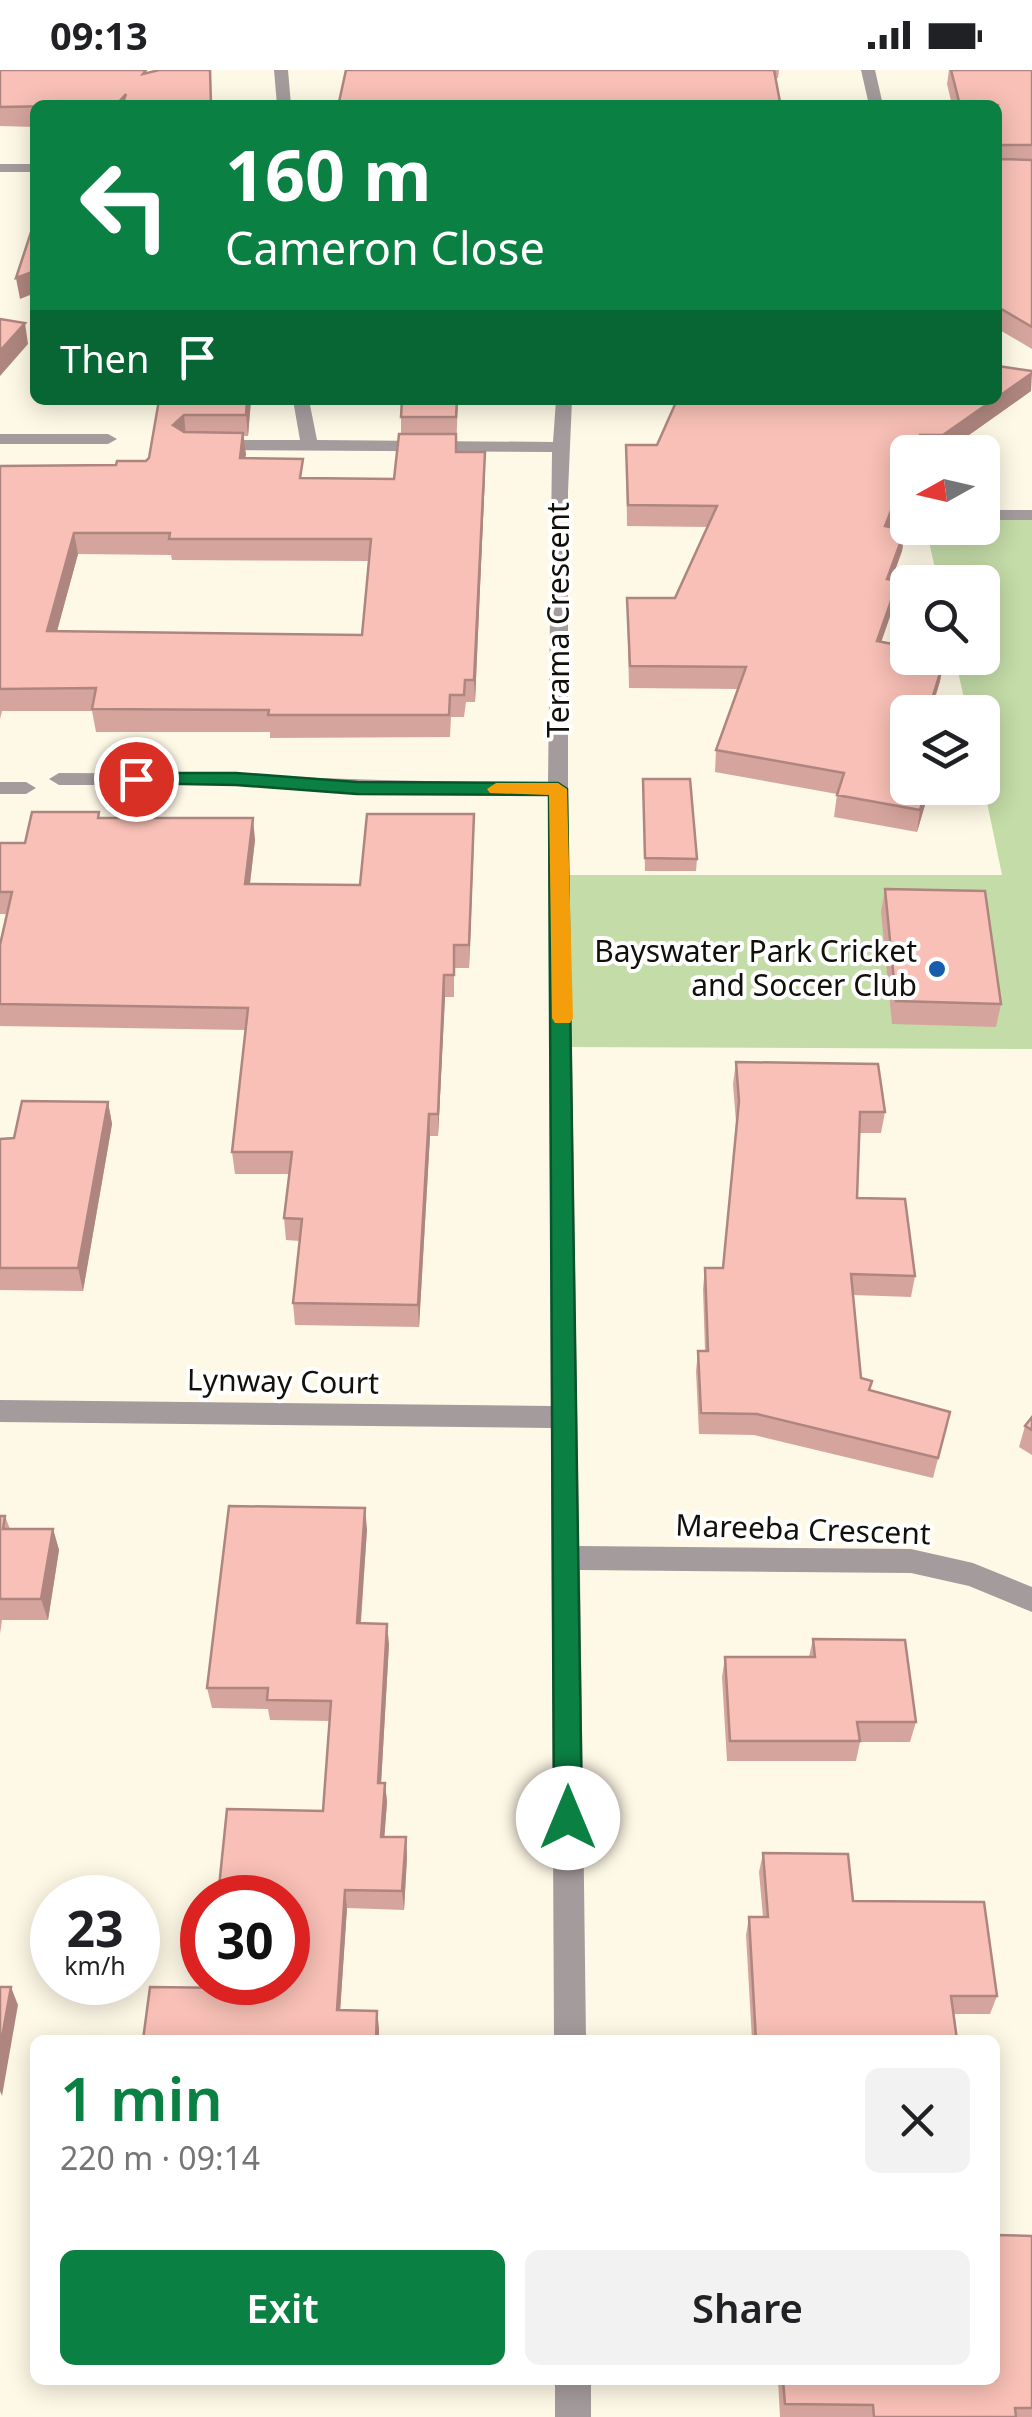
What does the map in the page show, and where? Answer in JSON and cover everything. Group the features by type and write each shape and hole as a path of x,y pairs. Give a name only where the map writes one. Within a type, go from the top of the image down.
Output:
{"street":[{"path":"281,70 284,100"},
{"path":"868,70 875,100"},
{"path":"0,168 30,168"},
{"path":"302,405 309,445"},
{"name":"Terama Crescent","path":"564,405 558,789 570,2035"},
{"path":"0,439 108,440"},
{"path":"188,445 561,448"},
{"path":"1000,514 1032,515"},
{"path":"59,779 236,779 357,788 558,789"},
{"path":"127,824 136,779"},
{"path":"0,788 26,788"},
{"name":"Lynway Court","path":"0,1411 566,1417"},
{"name":"Mareeba Crescent","path":"566,1558 911,1562 974,1574 1032,1600"},
{"path":"572,2385 573,2417"}],"green space":[{"path":"1000,515 1032,515 1032,1049 563,1047 560,875 1002,875 988,805 1000,805 1000,695 963,695 959,675 1000,675 1000,565 934,565 930,545 1000,545"}],"building":[{"path":"0,70 146,70 143,74 159,70 210,70 211,100 124,100 126,94 121,100 30,100 30,106 0,107"},
{"path":"346,70 774,70 780,100 339,100"},
{"path":"951,70 1032,70 1032,145 1002,145 1002,100 959,100"},
{"path":"1002,159 1032,160 1032,327 1002,309"},
{"path":"30,235 30,273 16,278"},
{"path":"0,319 25,323 0,351"},
{"path":"1002,367 1032,373 1002,394"},
{"path":"158,405 247,405 246,415 184,415 173,425 184,432 243,433 240,458 303,459 300,478 394,479 399,434 456,434 456,452 485,452 474,680 465,680 464,695 450,695 449,715 268,715 269,710 92,709 96,688 0,689 0,466 146,461","holes":["74,533 170,533 169,539 371,539 362,635 47,631"]},
{"path":"402,405 457,405 456,417 401,417"},
{"path":"675,405 986,405 943,435 890,435 890,513 885,526 890,527 890,545 899,545 890,565 890,604 877,641 890,644 890,675 939,675 933,695 890,695 890,805 837,795 844,773 716,750 746,667 630,666 627,598 675,598 717,506 628,505 626,445 657,445"},
{"path":"643,779 690,779 697,859 645,858"},
{"path":"892,805 922,805 920,810"},
{"path":"32,812 99,812 98,818 253,818 245,884 360,885 367,814 474,814 469,945 454,945 454,975 444,975 438,1114 429,1114 418,1305 293,1303 302,1219 284,1218 292,1152 232,1152 248,1008 0,1004 0,945 12,892 0,892 0,843 25,843"},
{"name":"Bayswater Park Cricket and Soccer Club","path":"885,889 985,891 1001,1004 896,1001"},
{"path":"736,1062 878,1064 885,1112 860,1112 857,1198 905,1199 915,1276 851,1274 861,1378 872,1381 869,1390 950,1412 938,1458 757,1414 701,1413 698,1351 708,1351 705,1268 723,1268 739,1101"},
{"path":"22,1101 108,1102 78,1268 0,1268 0,1139 14,1138"},
{"path":"229,1506 365,1508 357,1623 387,1624 378,1783 385,1783 381,1837 406,1837 402,1891 345,1890 337,2010 377,2011 376,2035 144,2035 148,2005 160,2005 160,1987 180,1987 180,2005 310,2005 310,1875 220,1875 227,1809 323,1811 331,1701 267,1700 268,1688 207,1688"},
{"path":"0,1516 5,1516 3,1529 53,1529 41,1599 0,1599"},
{"path":"813,1639 905,1640 916,1722 857,1722 860,1741 730,1741 725,1657 815,1657"},
{"path":"763,1853 848,1854 853,1901 984,1902 997,1996 951,1996 956,2035 756,2035 749,1917 768,1917"},
{"path":"0,1987 11,1987 0,2048"},
{"path":"1000,2235 1032,2236 1032,2408 1015,2408 1016,2417 874,2417 873,2405 785,2404 783,2385 1000,2385"}],"slow traffic":[{"path":"496,789 558,789 562,1018"}],"place":[{"name":"Bayswater Park Cricket and Soccer Club","path":"937,969"}],"route":[{"path":"136,779 236,779 357,788 558,789 568,1818"}]}
